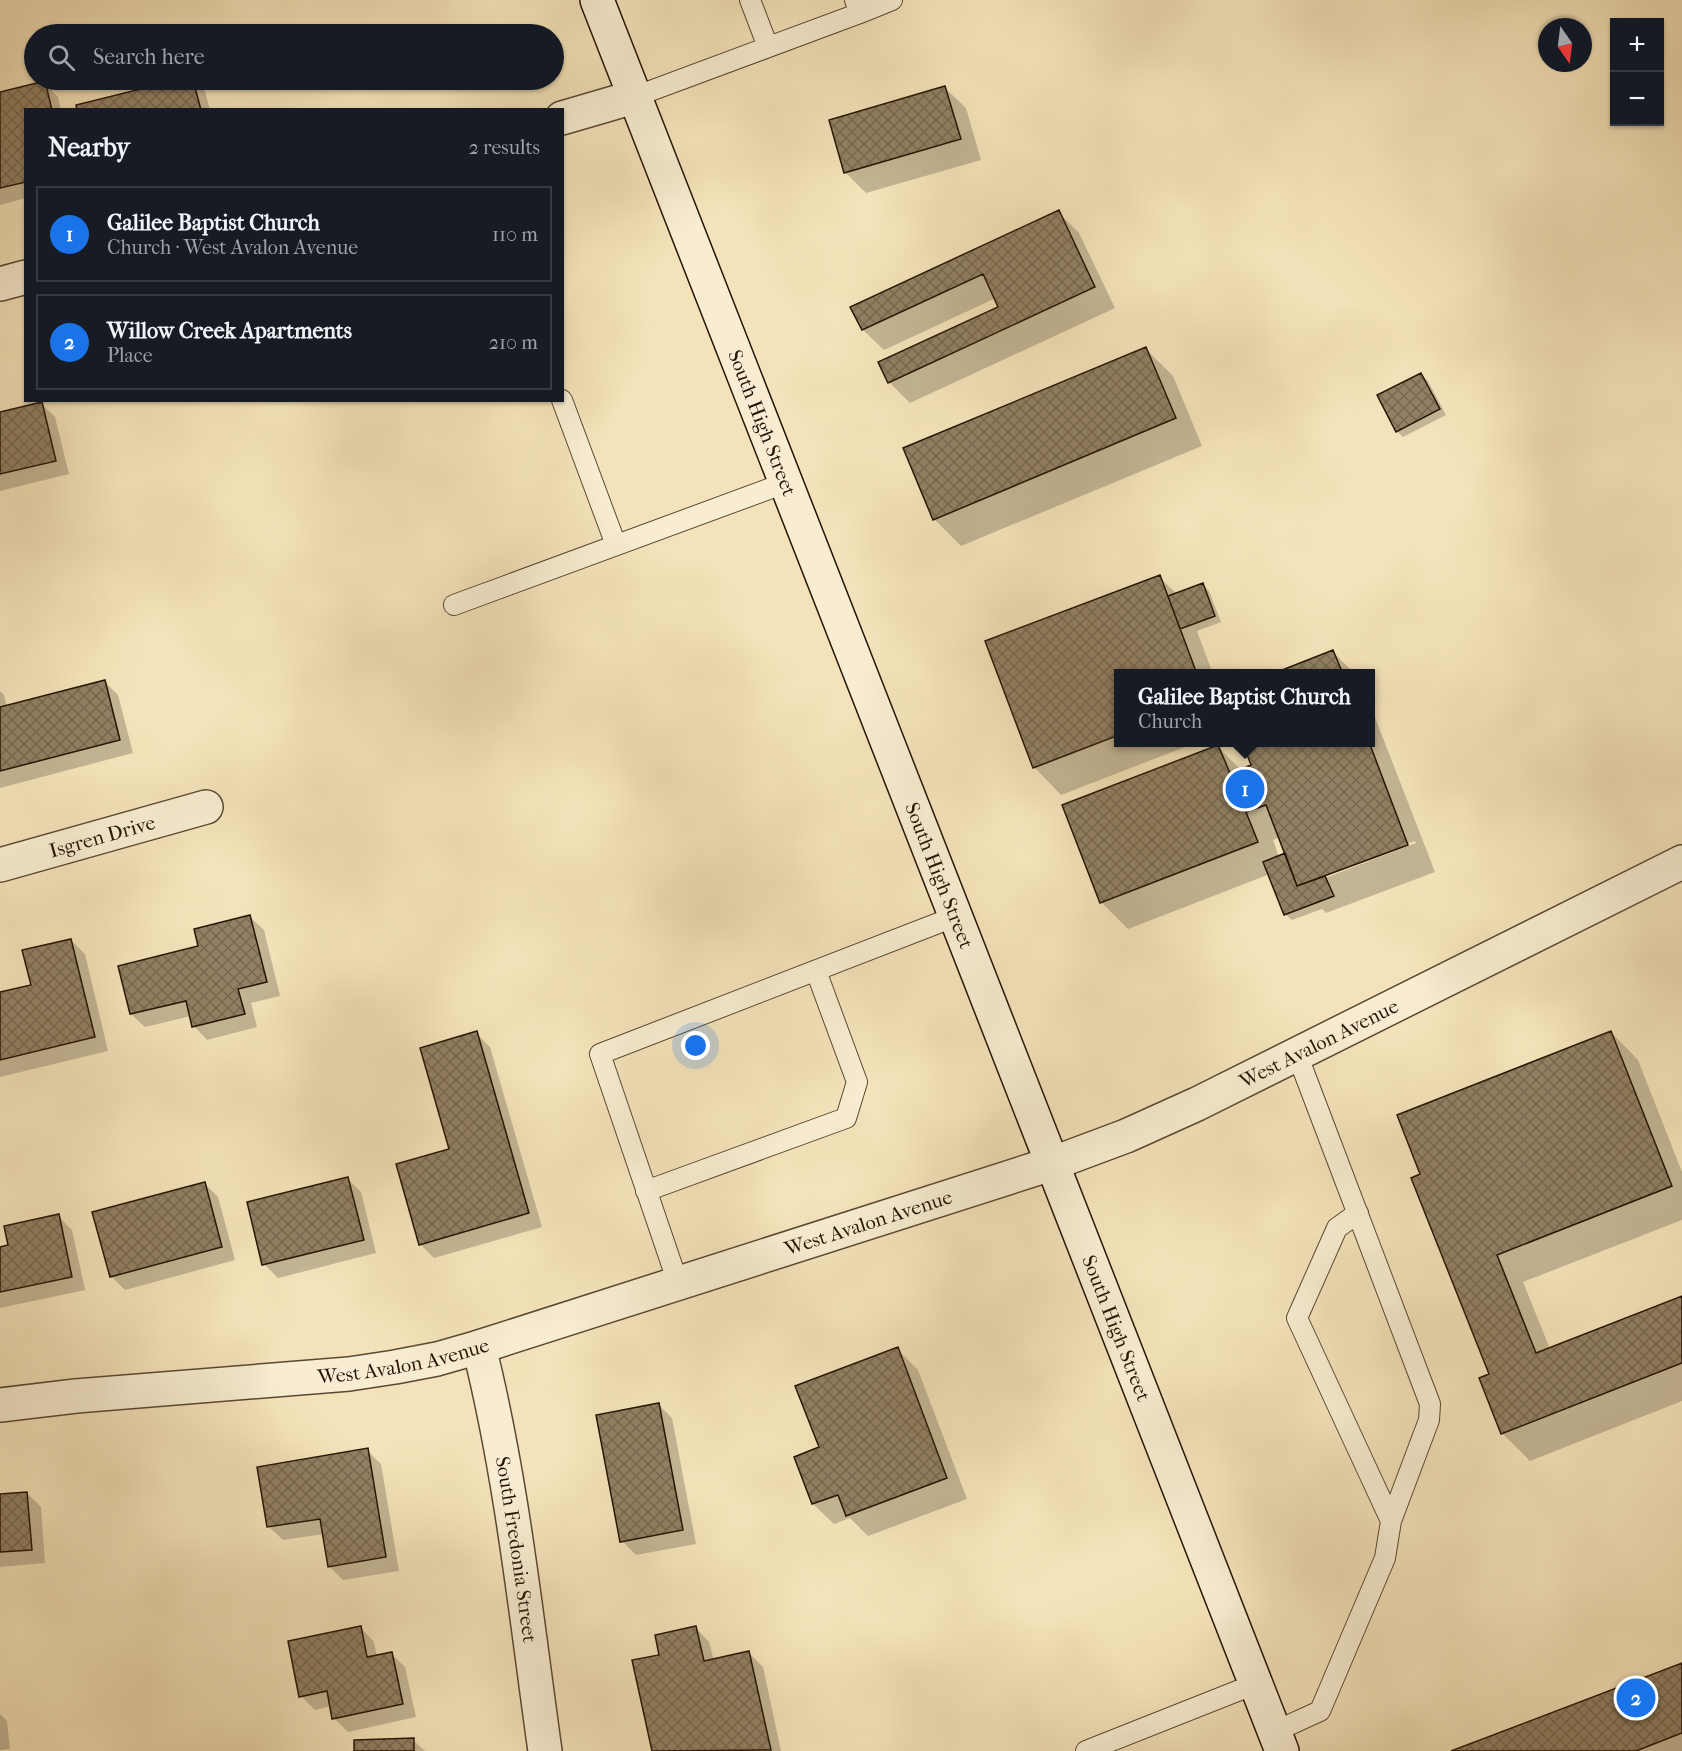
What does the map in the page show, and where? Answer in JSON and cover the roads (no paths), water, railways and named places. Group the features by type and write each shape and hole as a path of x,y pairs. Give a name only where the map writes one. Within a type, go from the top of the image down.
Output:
{"street":[{"name":"South High Street","path":"597,0 1278,1741"},
{"path":"564,117 634,97"},
{"path":"0,284 24,278"},
{"name":"Isgren Drive","path":"0,865 207,807"},
{"name":"West Avalon Avenue","path":"0,1406 76,1396 350,1374 436,1359 480,1347 1051,1164 1158,1122 1682,862"},
{"name":"South Fredonia Street","path":"480,1347 502,1450 545,1751"}],"lane":[{"path":"750,0 768,47"},
{"path":"634,97 768,47 857,7 892,0"},
{"path":"563,402 616,545"},
{"path":"454,605 785,483"},
{"path":"678,1283 600,1054 954,917"},
{"path":"646,1191 846,1118 857,1082 816,971"},
{"path":"1278,1741 1320,1711 1385,1558 1391,1521 1429,1420 1430,1404 1297,1054"},
{"path":"1358,1214 1337,1228 1297,1318 1391,1521"},
{"path":"1086,1751 1116,1746 1255,1684"}],"place":[{"name":"Galilee Baptist Church","path":"1245,789"},
{"name":"Willow Creek Apartments","path":"1636,1698"}]}
